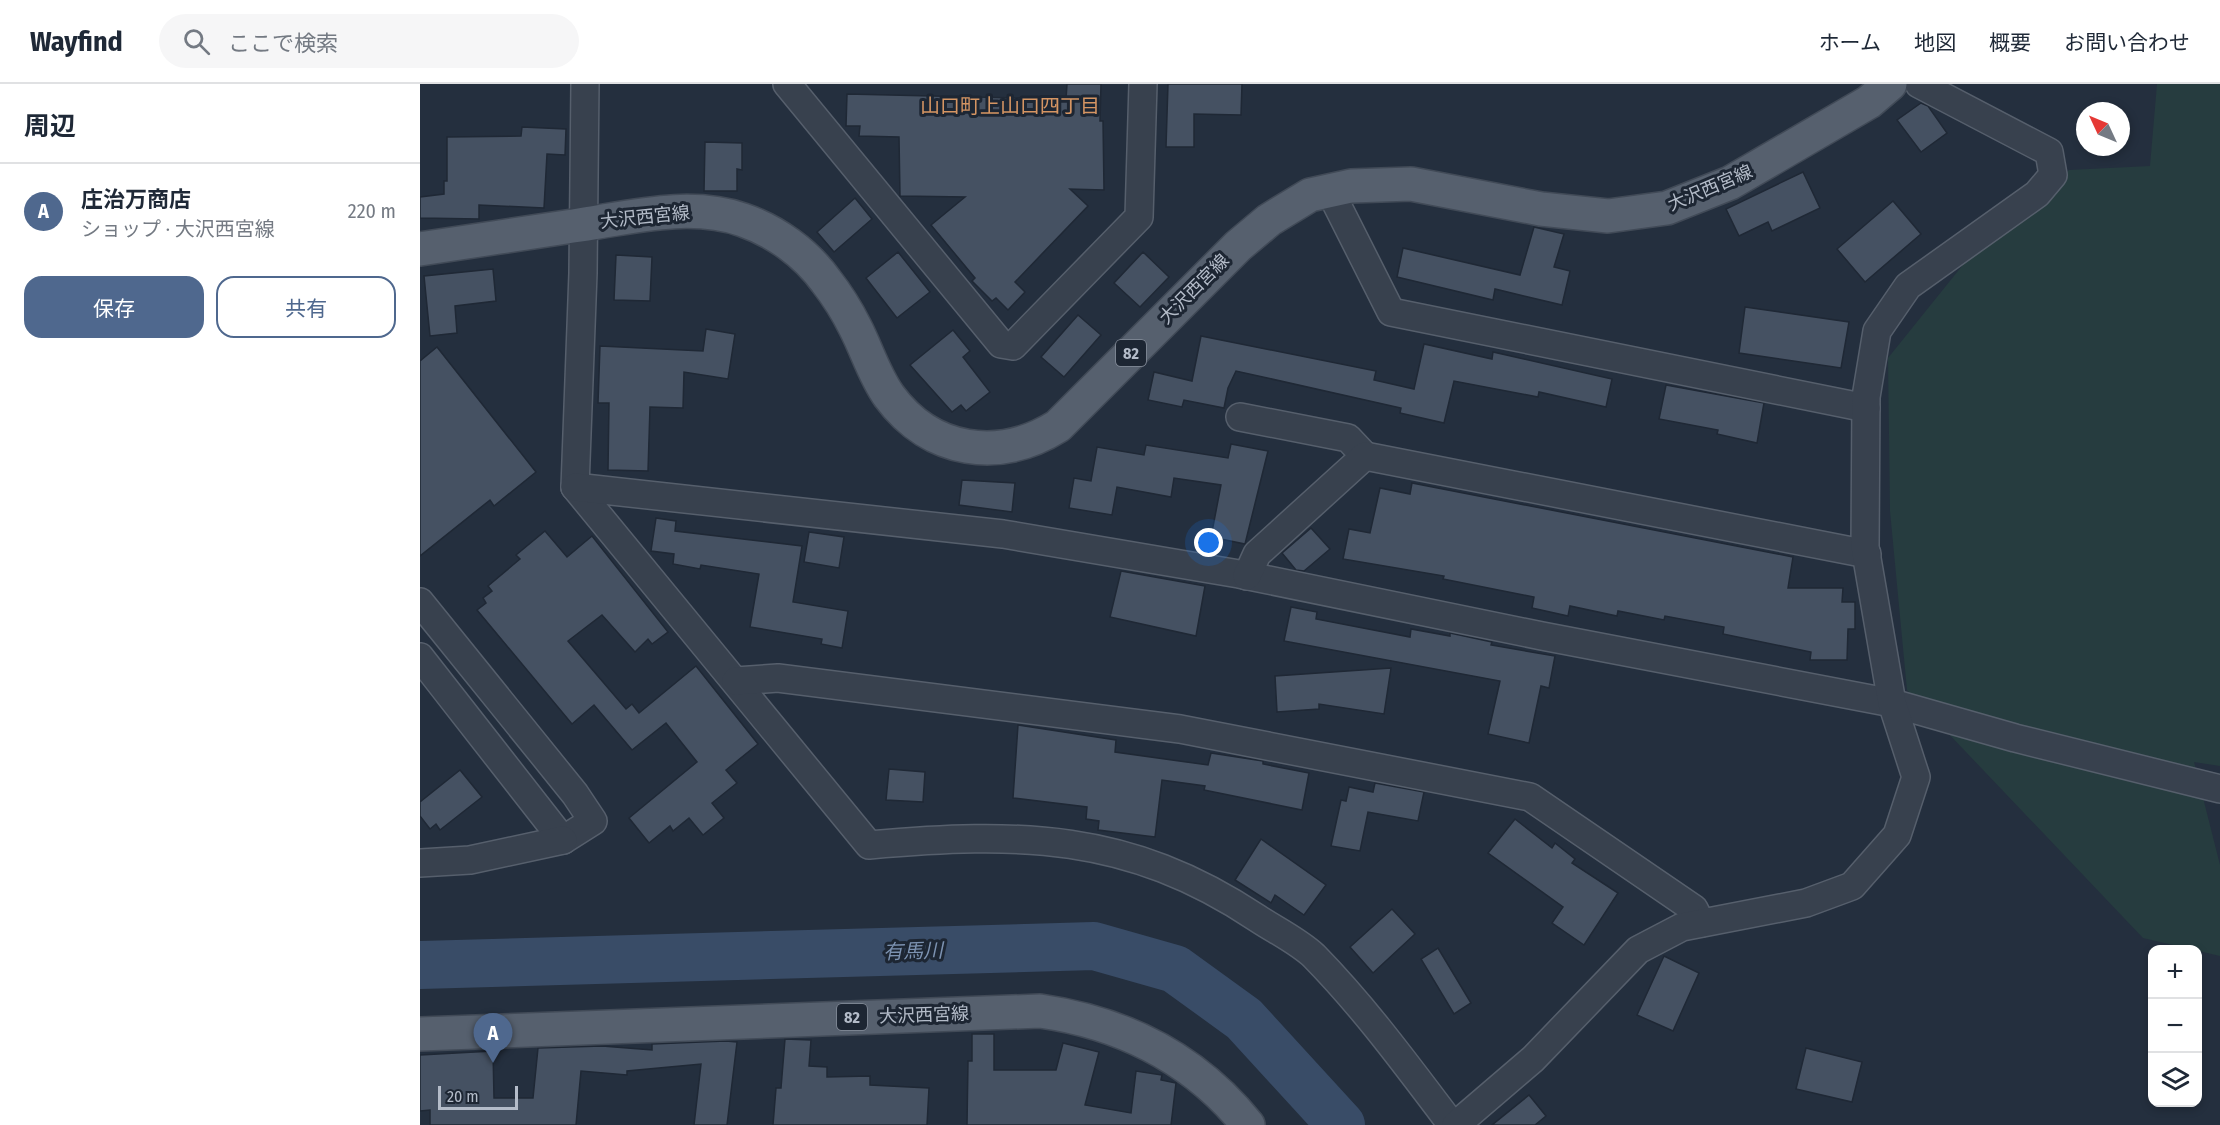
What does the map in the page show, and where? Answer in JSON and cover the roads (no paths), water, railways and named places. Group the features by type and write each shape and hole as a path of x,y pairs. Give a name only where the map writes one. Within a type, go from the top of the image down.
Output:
{"main road":[{"name":"大沢西宮線","path":"420,249 651,214 704,212 728,215 770,232 806,258 824,278 855,327 878,377 903,412 922,428 938,437 957,444 987,449 1023,444 1058,426 1238,246 1269,220 1310,195 1351,186 1411,184 1563,212 1608,216 1667,208 1730,183 1869,102 1890,84"},
{"name":"大沢西宮線","path":"420,1034 1040,1011 1098,1023 1149,1043 1206,1082 1248,1125"}],"street":[{"path":"585,84 575,487 869,844 1011,837 1082,844 1152,862 1223,895 1312,954 1382,1034 1454,1125 1533,1059 1638,950 1682,927 1806,903 1852,886 1897,835 1916,777 1892,703 1867,554 1866,408 1877,331 1908,286 2037,194 2053,175 2049,152 1919,84"},
{"path":"787,84 1001,344 1012,346 1139,217 1143,84"},
{"path":"1330,191 1391,312 1866,408"},
{"path":"1240,417 1348,438 1365,456 1867,554"},
{"path":"1247,576 1257,554 1365,456"},
{"path":"575,487 1004,534 1247,576 1892,703 2015,738 2220,789"},
{"path":"420,602 575,794 593,821 562,840 470,861 420,862"},
{"path":"420,657 562,840"},
{"path":"736,681 778,678 1180,729 1530,797 1694,909 1701,923"}],"waterway":[{"name":"有馬川","path":"420,965 1094,946 1175,969 1244,1019 1341,1125"}],"place":[{"name":"庄治万商店","path":"493,1063"}],"district":[{"name":"山口町上山口四丁目","path":"1010,106"}]}
